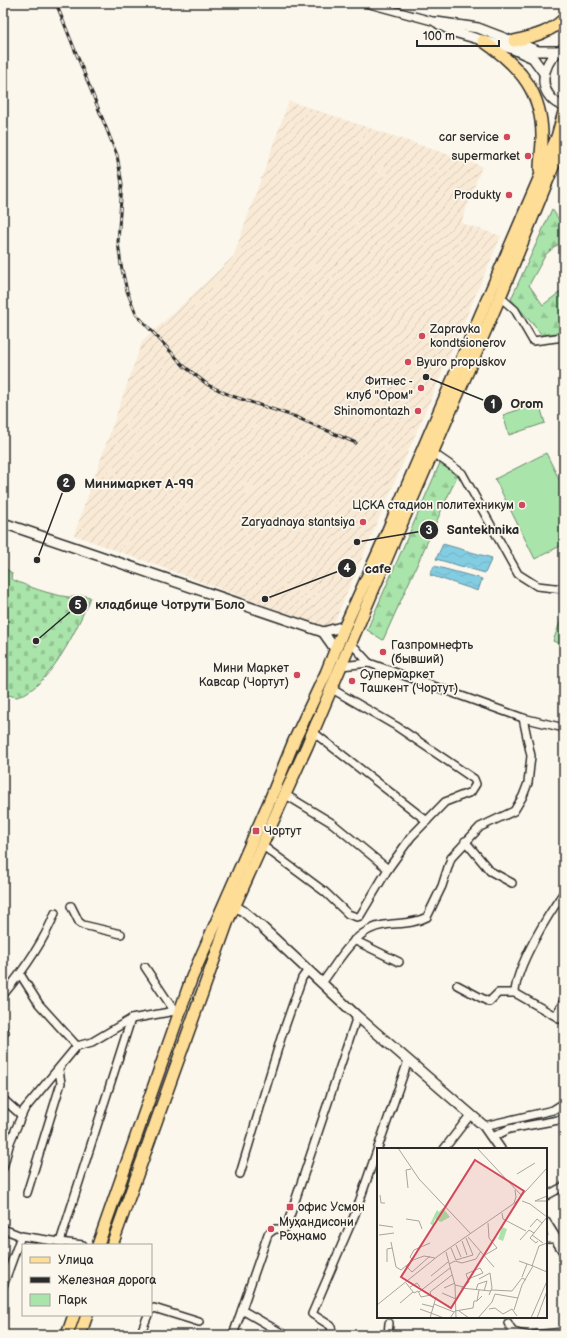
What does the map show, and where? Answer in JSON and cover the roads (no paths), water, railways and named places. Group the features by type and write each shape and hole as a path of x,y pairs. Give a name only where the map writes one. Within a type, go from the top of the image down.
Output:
{"main road":[{"path":"514,41 538,36 553,29 564,19"},
{"path":"483,41 497,51 524,76 535,96 541,116 541,181"},
{"path":"98,1244 176,1013 270,800 294,741 326,673 345,626 433,453 500,297 557,137 564,112"},
{"path":"112,1244 213,960 235,906 286,795 332,689 386,546 541,181 563,146"},
{"path":"294,741 307,746"},
{"path":"201,954 213,960"},
{"path":"67,1335 74,1316"},
{"path":"80,1335 87,1316"}],"street":[{"path":"366,3 436,22 478,28 538,51 560,50"},
{"path":"436,22 454,32 513,49 533,58 544,73"},
{"path":"560,50 548,61 544,73 545,87 553,100 564,107"},
{"path":"500,297 515,310 533,341 564,337"},
{"path":"433,453 462,473 518,574 537,586 564,589"},
{"path":"3,523 323,632 345,626"},
{"path":"323,632 335,649"},
{"path":"351,642 370,663"},
{"path":"341,666 370,663 523,718 564,728"},
{"path":"263,846 325,892 348,914 357,917 360,916 388,869 411,837 445,802 471,792 476,784 474,779 396,726 332,689"},
{"path":"322,983 360,934 370,928 410,922 426,917 442,886 451,858 465,841 480,827 514,810 523,796 528,782 531,756 523,718"},
{"path":"313,732 427,821"},
{"path":"286,795 332,823 388,869"},
{"path":"465,841 490,871 512,883"},
{"path":"515,993 519,973 550,914 564,892"},
{"path":"71,906 80,924 121,934"},
{"path":"235,906 263,928 356,1016 471,1114 484,1126 499,1148"},
{"path":"3,995 20,974 48,930 55,913"},
{"path":"354,940 399,962"},
{"path":"3,1168 6,1141 21,1115 77,1046 92,1042 131,1019 176,1013 145,967"},
{"path":"240,1174 281,1038 302,978 308,970"},
{"path":"20,974 39,1004 77,1046"},
{"path":"457,985 489,1002 498,993 515,993 564,1020"},
{"path":"556,1015 564,1001"},
{"path":"233,1335 268,1234 275,1229 284,1229 287,1225 356,1016"},
{"path":"60,1242 131,1019"},
{"path":"379,1148 408,1061"},
{"path":"27,1194 61,1083 59,1070"},
{"path":"3,1099 21,1115"},
{"path":"484,1126 553,1110 564,1103"},
{"path":"445,1148 471,1114"},
{"path":"493,1137 509,1130 564,1119"},
{"path":"329,1335 332,1332 331,1326 312,1314 356,1214 376,1156"},
{"path":"547,1195 564,1186"},
{"path":"547,1225 564,1252"},
{"path":"3,1229 21,1236 75,1244"},
{"path":"3,1286 21,1236"},
{"path":"547,1238 556,1239"},
{"path":"152,1309 154,1308 199,1322"},
{"path":"242,1310 285,1335"},
{"path":"140,1335 148,1316"},
{"path":"388,1335 389,1323"},
{"path":"508,1323 511,1330 517,1334 526,1335"},
{"path":"533,1335 564,1332"}],"water":[{"path":"443,544 492,558 485,573 436,559"},
{"path":"434,566 482,579 478,591 430,575"}],"railway":[{"path":"56,3 117,155 122,184 118,242 121,265 127,291 136,314 184,366 208,385 232,396 296,417 356,443"}],"place":[{"name":"car service","path":"507,137"},
{"name":"supermarket","path":"528,156"},
{"name":"Produkty","path":"509,195"},
{"name":"Zapravka kondtsionerov","path":"422,336"},
{"name":"Byuro propuskov","path":"408,362"},
{"name":"Orom","path":"426,377"},
{"name":"Фитнес - клуб \"Ором\"","path":"421,388"},
{"name":"Shinomontazh","path":"418,411"},
{"name":"ЦСКА стадион политехникум","path":"522,505"},
{"name":"Zaryadnaya stantsiya","path":"363,522"},
{"name":"Santekhnika","path":"357,542"},
{"name":"Минимаркет А-99","path":"37,560"},
{"name":"cafe","path":"265,599"},
{"name":"кладбище Чотрути Боло","path":"36,641"},
{"name":"Газпромнефть (бывший)","path":"383,652"},
{"name":"Мини Маркет Кавсар (Чортут)","path":"297,675"},
{"name":"Супермаркет Ташкент (Чортут)","path":"352,681"},
{"name":"Чортут","path":"256,831"},
{"name":"офис Усмон","path":"290,1207"},
{"name":"Муҳандисони Роҳнамо","path":"271,1229"}]}
